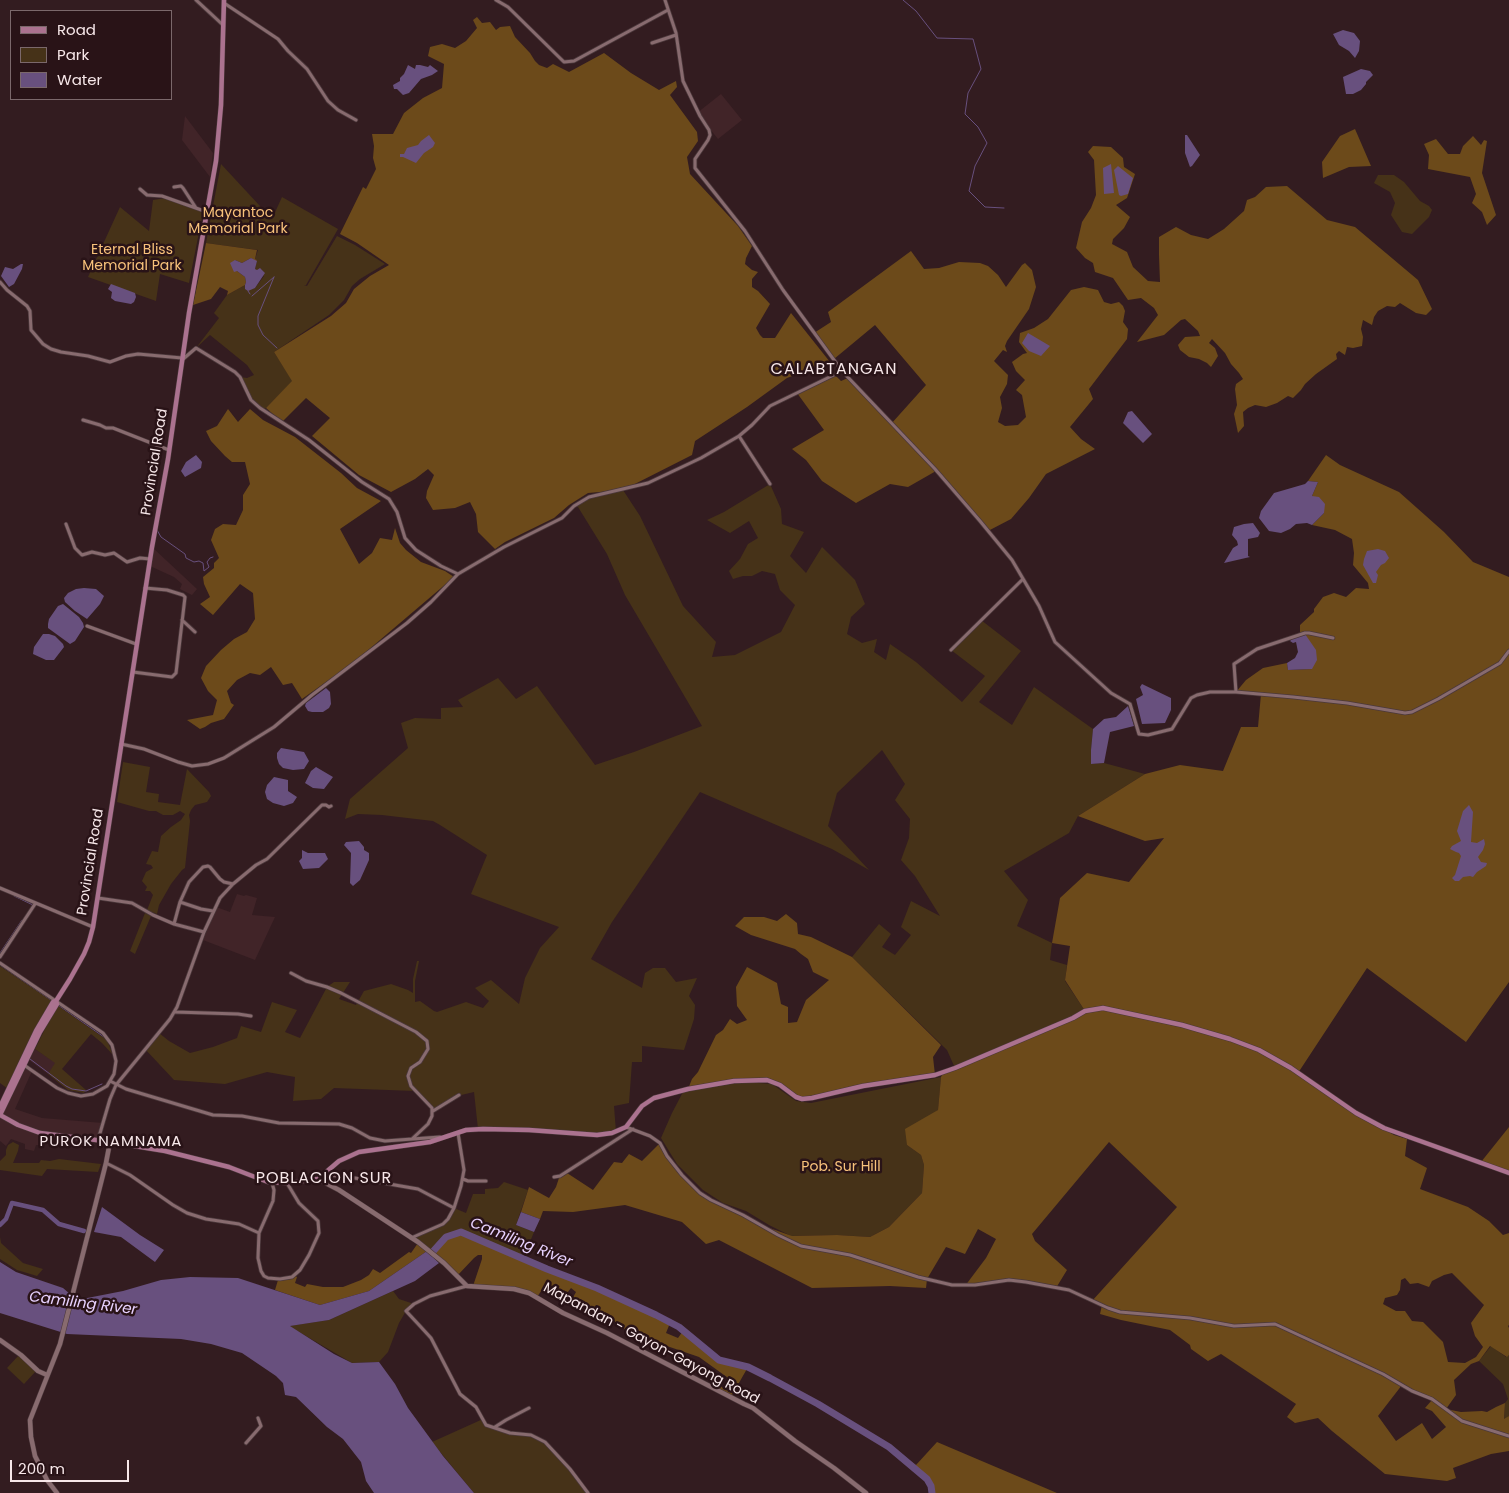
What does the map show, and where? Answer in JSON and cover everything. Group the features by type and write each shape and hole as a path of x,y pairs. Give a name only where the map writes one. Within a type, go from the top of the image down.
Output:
{"main road":[{"name":"Provincial Road","path":"56,1001 89,942 98,898 136,644 216,161 220,125 224,2"},
{"path":"0,1107 56,1001"},
{"path":"22,1064 0,1115 18,1125 60,1136 98,1140 185,1155 228,1167 272,1183 286,1183 318,1179 339,1161 358,1152 430,1142 458,1132 484,1129 597,1135 619,1131 626,1127 642,1106 654,1098 688,1089 734,1081 767,1080 780,1085 796,1097 802,1099 934,1074 955,1068 1073,1018 1085,1011 1103,1008 1182,1024 1259,1050 1291,1068 1356,1113 1384,1128 1509,1173"}],"street":[{"path":"196,0 224,25"},
{"path":"496,0 508,7 564,62 574,60 668,10"},
{"path":"664,0 676,35 683,81 710,135 696,159 695,168 745,231 783,290 842,371 980,521 1012,560 1039,606 1055,642 1111,693 1130,704 1140,735 1172,729 1188,700 1197,694 1210,692 1236,692 1346,703 1409,713 1438,699 1500,663 1509,651"},
{"path":"224,2 278,39 307,69 328,101 338,110 356,120"},
{"path":"652,43 676,35"},
{"path":"174,187 181,186 197,208"},
{"path":"140,189 146,195 162,196 207,212"},
{"path":"0,282 27,306 30,311 31,330 51,349 110,362 138,354 182,359 196,348 235,372 240,377 251,400 260,408 309,440 362,482 389,499 397,512 405,538 416,550 458,574"},
{"path":"121,744 144,749 192,766 208,764 224,758 274,727 312,695 407,623 458,574 504,547 562,518 574,506 589,497 648,483 701,458 739,436 770,406 842,371"},
{"path":"83,420 106,428 113,428 169,450"},
{"path":"739,436 770,484"},
{"path":"66,524 76,548 82,555 92,552 105,555 116,554 127,562 140,558 150,559"},
{"path":"951,650 1023,579"},
{"path":"132,672 163,677 172,677 176,673 185,597 168,590 145,588"},
{"path":"182,619 196,632"},
{"path":"87,626 136,644"},
{"path":"1236,692 1234,664 1256,649 1304,633 1333,638"},
{"path":"98,1140 116,1085 175,1012 204,932 220,898 233,884 256,865 267,859 322,805 331,806"},
{"path":"174,924 180,902 189,882 203,867 210,866 220,879 233,884"},
{"path":"0,888 93,927"},
{"path":"98,898 132,903 174,924 204,932"},
{"path":"180,902 213,911"},
{"path":"0,957 35,904"},
{"path":"0,963 103,1033 114,1048 116,1061 114,1074 107,1086 98,1092 77,1096 57,1088 22,1064"},
{"path":"291,973 306,981 327,987 424,1037 427,1041 428,1049 420,1062 411,1068 408,1076 411,1086 429,1104 433,1112"},
{"path":"175,1012 251,1016"},
{"path":"110,1081 144,1095 213,1115 242,1116 279,1124 346,1125 376,1139 390,1141 443,1137"},
{"path":"412,1139 428,1124 433,1112 459,1095"},
{"path":"626,1127 660,1142 688,1182 711,1200 743,1215 778,1236 801,1246 850,1255 918,1277 952,1285 975,1285 1009,1280 1026,1282 1069,1290 1102,1306 1120,1312 1199,1319 1234,1326 1275,1324 1383,1374 1412,1391 1431,1398 1462,1421 1509,1436"},
{"path":"554,1177 560,1176 633,1129"},
{"path":"410,1238 443,1224 454,1208 462,1179 463,1162 458,1132"},
{"path":"58,1493 47,1480 38,1464 30,1429 33,1410 60,1344 110,1142"},
{"path":"106,1163 130,1175 187,1213 212,1221 238,1224 259,1233"},
{"path":"323,1175 343,1176 414,1188 426,1192 454,1208"},
{"path":"318,1179 340,1190 418,1242 467,1286"},
{"path":"462,1179 486,1181"},
{"path":"272,1183 274,1190 273,1201 259,1233 258,1258 264,1276 287,1279 296,1274 303,1266 319,1236 318,1221 299,1203 286,1183"},
{"path":"467,1286 430,1296 414,1304 406,1311 431,1338 461,1396 476,1407 486,1425 517,1434 531,1435 545,1442 570,1469 588,1493"},
{"name":"Mapandan - Gayon-Gayong Road","path":"467,1286 514,1289 529,1293 563,1313 607,1333 753,1408 866,1493"},
{"path":"0,1340 38,1371 47,1376"},
{"path":"494,1428 529,1408"},
{"path":"246,1443 261,1426 258,1418"}],"shaded area":[{"path":"477,17 482,23 490,22 496,30 500,27 510,26 515,37 535,61 547,68 553,64 569,72 604,53 631,73 659,90 676,81 677,87 670,95 697,132 698,141 687,157 690,174 738,226 752,246 745,264 758,272 752,279 752,287 770,304 756,328 763,338 775,338 791,313 830,362 787,378 695,441 692,455 623,490 588,493 569,505 554,518 505,542 495,549 478,532 476,514 470,502 455,508 433,510 426,498 434,475 428,469 415,479 391,492 359,475 312,436 330,418 306,398 282,422 266,408 292,381 274,352 331,316 346,303 354,289 370,276 389,265 340,234 363,187 366,189 376,169 373,158 372,134 393,134 404,113 423,98 442,88 444,64 428,56 430,47 442,44 455,48 466,41 477,28 473,20"},
{"path":"721,94 742,120 718,139 697,113"},
{"path":"185,116 213,153 210,177 182,140"},
{"path":"1355,129 1371,166 1349,167 1323,178 1322,162 1340,136"},
{"path":"1473,136 1481,145 1484,140 1487,141 1482,173 1496,215 1487,225 1482,212 1472,203 1476,194 1470,177 1428,169 1429,155 1424,144 1436,139 1448,154 1460,154 1463,146"},
{"path":"1093,146 1111,147 1123,158 1124,167 1135,174 1127,198 1116,205 1130,217 1124,228 1113,239 1112,244 1127,252 1133,267 1148,281 1160,282 1159,237 1176,227 1191,235 1208,239 1224,229 1244,211 1247,200 1255,197 1266,187 1287,186 1327,220 1355,227 1418,280 1432,309 1426,315 1416,313 1400,303 1395,307 1387,306 1378,311 1372,325 1363,320 1361,329 1363,337 1362,346 1347,347 1345,355 1339,351 1336,354 1337,359 1316,374 1293,398 1288,396 1266,407 1255,405 1248,408 1243,412 1244,426 1238,433 1234,414 1237,405 1235,389 1236,384 1243,379 1225,353 1212,339 1209,343 1215,348 1218,356 1211,367 1199,359 1189,357 1180,350 1178,345 1185,337 1200,336 1198,331 1185,319 1181,320 1164,335 1137,342 1158,315 1154,308 1141,298 1128,300 1113,278 1095,272 1093,263 1085,258 1076,248 1082,222 1091,208 1096,195 1094,160 1088,152"},
{"path":"206,243 257,250 255,259 257,260 256,262 251,258 242,263 235,260 237,271 245,277 245,285 227,295 228,291 220,287 211,299 193,305"},
{"path":"911,251 924,269 939,268 959,262 980,263 988,266 998,275 1006,287 1025,263 1032,270 1036,287 1029,309 1007,341 1005,346 1007,352 1003,350 994,361 1008,375 1007,384 1000,397 1002,408 998,422 1005,426 1018,425 1026,417 1022,395 1016,390 1025,380 1016,371 1012,362 1027,353 1019,342 1020,333 1034,328 1048,319 1071,290 1084,287 1098,290 1104,302 1111,304 1119,302 1125,311 1123,322 1128,329 1127,339 1089,389 1093,399 1070,427 1081,439 1095,449 1046,474 1011,519 988,531 936,471 908,487 890,484 856,503 822,481 806,460 792,449 824,430 797,393 835,375 841,381 848,378 891,424 926,385 875,325 834,359 814,333 831,322 828,312"},
{"path":"228,409 238,422 250,409 263,420 295,437 357,488 381,501 340,529 359,564 372,553 380,538 392,540 395,528 400,543 406,550 421,562 445,571 454,577 353,663 302,699 292,683 283,685 271,667 260,675 250,673 237,680 227,691 231,703 234,705 224,719 200,729 187,720 213,715 217,700 208,691 201,678 206,666 234,639 247,632 255,619 253,593 240,584 213,615 200,604 210,597 203,577 214,568 214,563 219,558 211,540 215,529 223,524 236,525 243,510 243,495 250,484 245,462 232,462 211,441 206,431 217,426"},
{"path":"1326,455 1340,465 1399,492 1444,532 1473,562 1509,577 1509,982 1466,1042 1367,968 1298,1073 1249,1047 1307,1079 1353,1111 1394,1135 1407,1139 1405,1156 1427,1168 1420,1189 1468,1207 1489,1221 1503,1235 1509,1233 1509,1355 1507,1357 1490,1346 1479,1361 1471,1364 1454,1380 1456,1395 1446,1409 1461,1412 1487,1412 1505,1403 1504,1419 1509,1416 1509,1451 1491,1454 1453,1468 1456,1478 1447,1481 1385,1474 1318,1418 1295,1423 1287,1417 1296,1404 1221,1354 1208,1361 1170,1330 1100,1314 1102,1305 1092,1301 1177,1207 1109,1142 1032,1234 1035,1241 1067,1270 1056,1288 1021,1281 965,1286 986,1258 996,1239 978,1229 965,1254 946,1247 927,1279 926,1288 890,1286 812,1288 719,1240 706,1244 682,1222 625,1205 573,1212 543,1211 540,1219 521,1212 529,1187 549,1198 559,1178 567,1173 593,1190 614,1162 622,1163 629,1154 642,1161 660,1143 674,1165 700,1193 761,1225 792,1236 837,1235 870,1237 889,1227 922,1193 924,1165 921,1155 907,1145 905,1129 938,1110 941,1077 944,1071 1085,1011 1065,980 1070,946 1052,943 1060,898 1087,873 1129,882 1164,838 1145,841 1078,816 1145,774 1180,765 1223,771 1241,727 1258,727 1261,694 1236,692 1246,680 1263,668 1287,663 1288,670 1312,669 1305,634 1300,633 1300,625 1314,612 1314,609 1323,597 1334,593 1346,597 1356,588 1369,589 1368,583 1353,565 1352,539 1335,530 1312,525 1324,513 1312,496 1318,482 1308,481","holes":["1452,1273 1484,1305 1471,1323 1475,1336 1483,1347 1476,1357 1465,1363 1448,1362 1443,1342 1423,1322 1412,1321 1405,1311 1396,1311 1383,1304 1385,1298 1397,1295 1400,1290 1401,1280 1405,1278 1410,1284 1418,1283 1429,1287 1432,1281","1402,1385 1432,1400 1425,1408 1432,1411 1446,1427 1432,1439 1422,1423 1396,1441 1378,1416"]},
{"path":"153,548 197,589 192,595 180,589 182,584 174,577 150,566"},
{"path":"237,894 257,898 252,915 275,917 255,960 203,940 216,907 230,912"},
{"path":"786,914 797,923 798,934 811,937 852,957 941,1045 933,1057 935,1075 800,1098 780,1085 753,1079 688,1089 716,1035 723,1030 730,1019 737,1024 747,1020 737,1006 736,987 747,967 777,983 781,1004 788,1007 788,1023 797,1022 806,1000 829,980 813,972 808,959 795,949 751,935 735,926 744,917 764,917 777,921"},
{"path":"35,1049 56,1063 48,1074 29,1060"},
{"path":"24,1065 32,1071 15,1109 42,1118 103,1123 98,1140 44,1133 41,1145 36,1145 34,1151 25,1149 25,1144 11,1139 6,1146 0,1141 0,1115"},
{"path":"1509,1127 1509,1173 1481,1162"},
{"path":"461,1232 597,1288 656,1315 670,1323 666,1333 678,1338 683,1331 719,1360 748,1367 731,1397 710,1386 715,1382 725,1389 731,1380 699,1357 664,1345 655,1339 650,1343 626,1330 604,1313 597,1319 571,1301 576,1292 571,1288 564,1297 546,1284 537,1297 523,1291 473,1286 482,1255 474,1258 457,1276 431,1253 446,1237"},
{"path":"418,1243 427,1251 369,1291 320,1305 275,1290 278,1280 294,1275 297,1277 295,1283 305,1287 307,1284 323,1287 343,1287 361,1280 369,1275 373,1269 380,1273 409,1252 411,1253"},
{"path":"937,1442 1057,1493 932,1493 927,1479 889,1447 916,1465"}],"green space":[{"name":"Mayantoc Memorial Park","path":"221,164 272,219 282,197 338,229 306,285 304,285 307,286 337,236 385,264 352,286 344,300 329,315 274,352 293,381 262,410 253,401 240,377 247,378 254,375 247,365 210,335 196,348 219,318 214,313 227,295 245,285 245,289 255,288 264,276 255,269 257,260 255,259 258,250 206,243"},
{"path":"1378,175 1394,175 1404,182 1420,201 1432,210 1429,217 1412,234 1402,232 1391,215 1395,203 1390,192 1374,183"},
{"name":"Eternal Bliss Memorial Park","path":"166,198 203,212 189,283 160,274 156,301 88,277 120,207 149,231 153,200"},
{"path":"770,484 781,509 782,524 804,532 790,556 806,573 822,547 855,580 865,604 851,617 847,634 862,643 877,639 874,652 886,660 890,644 916,662 962,702 985,676 951,650 981,620 1021,651 979,702 1012,725 1034,687 1093,729 1091,764 1104,763 1145,774 1078,816 1069,833 1004,871 1028,900 1017,926 1052,943 1050,960 1067,965 1065,981 1085,1011 955,1068 947,1050 852,957 879,924 891,934 882,947 895,955 911,935 901,927 911,901 940,916 915,876 901,860 909,838 910,819 895,800 905,784 882,750 837,793 828,826 869,870 832,849 700,792 612,922 591,959 642,988 645,973 653,968 665,968 676,982 697,978 689,996 695,1005 694,1019 684,1050 642,1046 642,1062 632,1062 629,1103 614,1106 616,1132 478,1129 474,1092 457,1096 433,1111 415,1091 334,1088 321,1099 293,1101 295,1077 267,1072 225,1084 174,1080 145,1049 159,1033 190,1053 213,1047 237,1038 241,1026 261,1032 272,1002 297,1010 285,1032 300,1038 327,987 334,982 350,982 339,999 356,1005 364,991 391,984 413,993 413,979 417,961 419,961 415,981 415,1002 420,1001 434,1011 437,1012 466,1002 483,1008 489,1001 475,988 491,980 519,1004 525,978 540,948 559,927 471,894 487,855 440,825 433,821 382,815 358,814 345,819 350,799 408,748 401,723 415,718 441,719 441,708 463,707 458,700 498,678 516,699 537,686 595,765 702,726 625,595 607,554 578,507 574,506 589,497 623,490 640,516 683,606 716,642 712,657 735,655 781,632 795,605 780,590 775,574 762,571 752,576 733,579 729,571 740,559 748,544 758,538 749,521 730,533 707,520"},
{"path":"123,762 150,767 146,792 159,794 158,802 180,805 187,769 211,796 207,802 195,805 191,810 185,868 171,884 159,905 157,914 147,910 153,895 150,891 145,891 147,887 142,881 146,872 153,868 151,865 146,864 152,851 158,852 161,836 181,820 185,814 180,811 173,815 163,815 156,811 149,811 117,802"},
{"path":"145,913 151,916 135,954 130,951"},
{"path":"0,966 52,1001 8,1089 0,1083"},
{"path":"57,1005 107,1040 113,1055 91,1034 62,1069 86,1090 84,1093 68,1090 48,1074 55,1063 35,1049"},
{"name":"Pob. Sur Hill","path":"941,1077 938,1110 907,1145 921,1155 924,1165 922,1193 889,1227 870,1237 837,1235 791,1236 746,1211 723,1203 703,1190 677,1164 661,1138 683,1092 744,1082 772,1084 796,1101 811,1103"},
{"path":"13,1142 19,1145 13,1163 39,1163 41,1160 59,1159 101,1164 98,1172 47,1169 42,1176 0,1170 0,1161 6,1155 8,1145"},
{"path":"504,1182 528,1190 516,1225 534,1232 523,1259 463,1233 431,1253 410,1238 443,1224 454,1208 466,1213 473,1194 485,1194 485,1189 498,1188"},
{"path":"0,1237 1,1243 23,1263 43,1269 37,1276 17,1270 0,1259"},
{"path":"393,1291 399,1299 414,1304 406,1311 399,1323 388,1352 379,1362 352,1363 289,1326 329,1320"},
{"path":"1491,1346 1506,1357 1509,1355 1509,1416 1504,1421 1505,1403 1508,1399 1503,1384 1479,1361"},
{"path":"19,1355 36,1371 24,1384 7,1368"},
{"path":"483,1419 486,1425 503,1431 525,1434 545,1442 570,1469 588,1493 474,1493 432,1442"}],"water":[{"path":"1343,30 1354,33 1360,41 1359,51 1355,58 1349,51 1339,45 1333,34"},
{"path":"408,65 415,69 416,65 428,67 430,65 438,71 421,79 409,93 403,95 397,89 394,89 393,85 400,81"},
{"path":"1361,69 1370,71 1373,75 1361,90 1353,94 1346,94 1343,77"},
{"path":"429,135 435,143 416,163 400,157 400,154 404,154 407,148 418,145"},
{"path":"1185,135 1187,135 1200,155 1190,167 1185,153"},
{"path":"1111,164 1114,193 1104,194 1103,168"},
{"path":"1118,166 1133,178 1128,194 1121,196 1119,195 1114,170"},
{"path":"251,258 257,261 255,269 260,268 265,273 255,288 248,291 245,289 245,277 237,271 234,272 230,263 235,260 242,263"},
{"path":"23,264 22,269 14,284 9,287 1,276 5,267 13,269"},
{"path":"111,284 135,293 134,302 131,304 115,301 111,298 112,292 108,289"},
{"path":"1028,333 1050,346 1041,356 1029,351 1022,343"},
{"path":"1132,411 1152,434 1143,443 1123,423 1128,412"},
{"path":"196,455 202,462 201,468 185,477 181,471 186,462"},
{"path":"1308,481 1318,482 1312,496 1319,497 1325,504 1324,513 1312,525 1307,523 1296,524 1281,533 1269,531 1259,518 1261,511 1274,493 1305,484"},
{"path":"1253,523 1260,533 1258,537 1248,539 1248,556 1250,557 1224,563 1233,548 1238,545 1232,535 1234,527"},
{"path":"1378,549 1385,551 1389,558 1376,572 1378,575 1376,583 1373,583 1363,565 1367,551"},
{"path":"76,589 96,589 104,596 100,604 87,619 65,602 64,598 68,593"},
{"path":"63,604 79,617 84,627 75,641 70,644 48,628 49,619 58,606"},
{"path":"43,634 55,636 63,644 64,647 54,660 46,660 33,654 34,647"},
{"path":"1305,634 1316,650 1317,660 1312,669 1288,670 1287,663 1295,658 1298,652 1296,642 1290,641"},
{"path":"1142,684 1171,698 1171,710 1165,723 1142,724 1136,699 1143,695 1140,687"},
{"path":"326,688 330,692 331,704 329,708 323,712 308,711 305,706 306,703"},
{"path":"1128,706 1134,726 1110,732 1104,763 1091,764 1093,729 1104,719 1116,717"},
{"path":"281,748 304,752 309,761 304,769 293,770 283,768 277,758 277,753"},
{"path":"316,767 333,777 324,789 313,788 305,783 311,771"},
{"path":"274,777 288,780 288,791 297,797 293,803 284,806 267,799 265,792 267,785"},
{"path":"1469,805 1473,812 1471,842 1477,843 1484,839 1483,850 1478,857 1481,862 1487,863 1473,877 1463,877 1459,881 1455,881 1452,878 1455,875 1461,856 1450,849 1461,841 1457,831 1463,811"},
{"path":"359,841 364,850 369,853 369,860 360,880 353,886 350,883 351,853 344,845 346,842"},
{"path":"302,850 308,853 325,853 328,859 319,868 303,869 299,861 302,858"},
{"path":"102,1207 164,1250 155,1262 121,1237 94,1232"},
{"path":"521,1212 540,1219 534,1232 516,1225"},
{"path":"427,1251 439,1263 415,1281 329,1320 290,1326 352,1363 379,1362 395,1384 408,1408 443,1456 474,1493 374,1493 366,1481 361,1462 343,1439 327,1427 296,1397 285,1395 283,1383 276,1376 242,1353 211,1344 181,1339 67,1334 0,1313 0,1262 16,1272 63,1288 77,1300 123,1291 161,1280 190,1277 238,1278 320,1305 369,1291"}],"waterway":[{"path":"903,0 916,11 937,38 973,39 981,69 968,93 965,114 978,127 987,143 975,166 969,191 985,207 1004,208"},
{"path":"274,277 258,316 258,325 263,335 277,348"},
{"path":"252,296 274,277"},
{"path":"157,530 161,537 185,554 186,558 194,562 199,561 203,563 204,571 209,567 207,562 213,557"},
{"path":"14,896 33,905"},
{"path":"0,953 22,920"},
{"path":"0,965 51,1000"},
{"path":"58,1005 104,1037"},
{"path":"30,1059 72,1089 86,1091 102,1084"},
{"path":"0,1225 6,1219 12,1203 43,1210 59,1224 84,1231"},
{"name":"Camiling River","path":"428,1257 446,1237 461,1232 597,1288 656,1315 679,1327 719,1360 748,1367 770,1378 818,1404 889,1447 927,1479 932,1493"}],"district":[{"name":"CALABTANGAN","path":"834,370"},
{"name":"PUROK NAMNAMA","path":"111,1142"},
{"name":"POBLACION SUR","path":"324,1179"}]}
